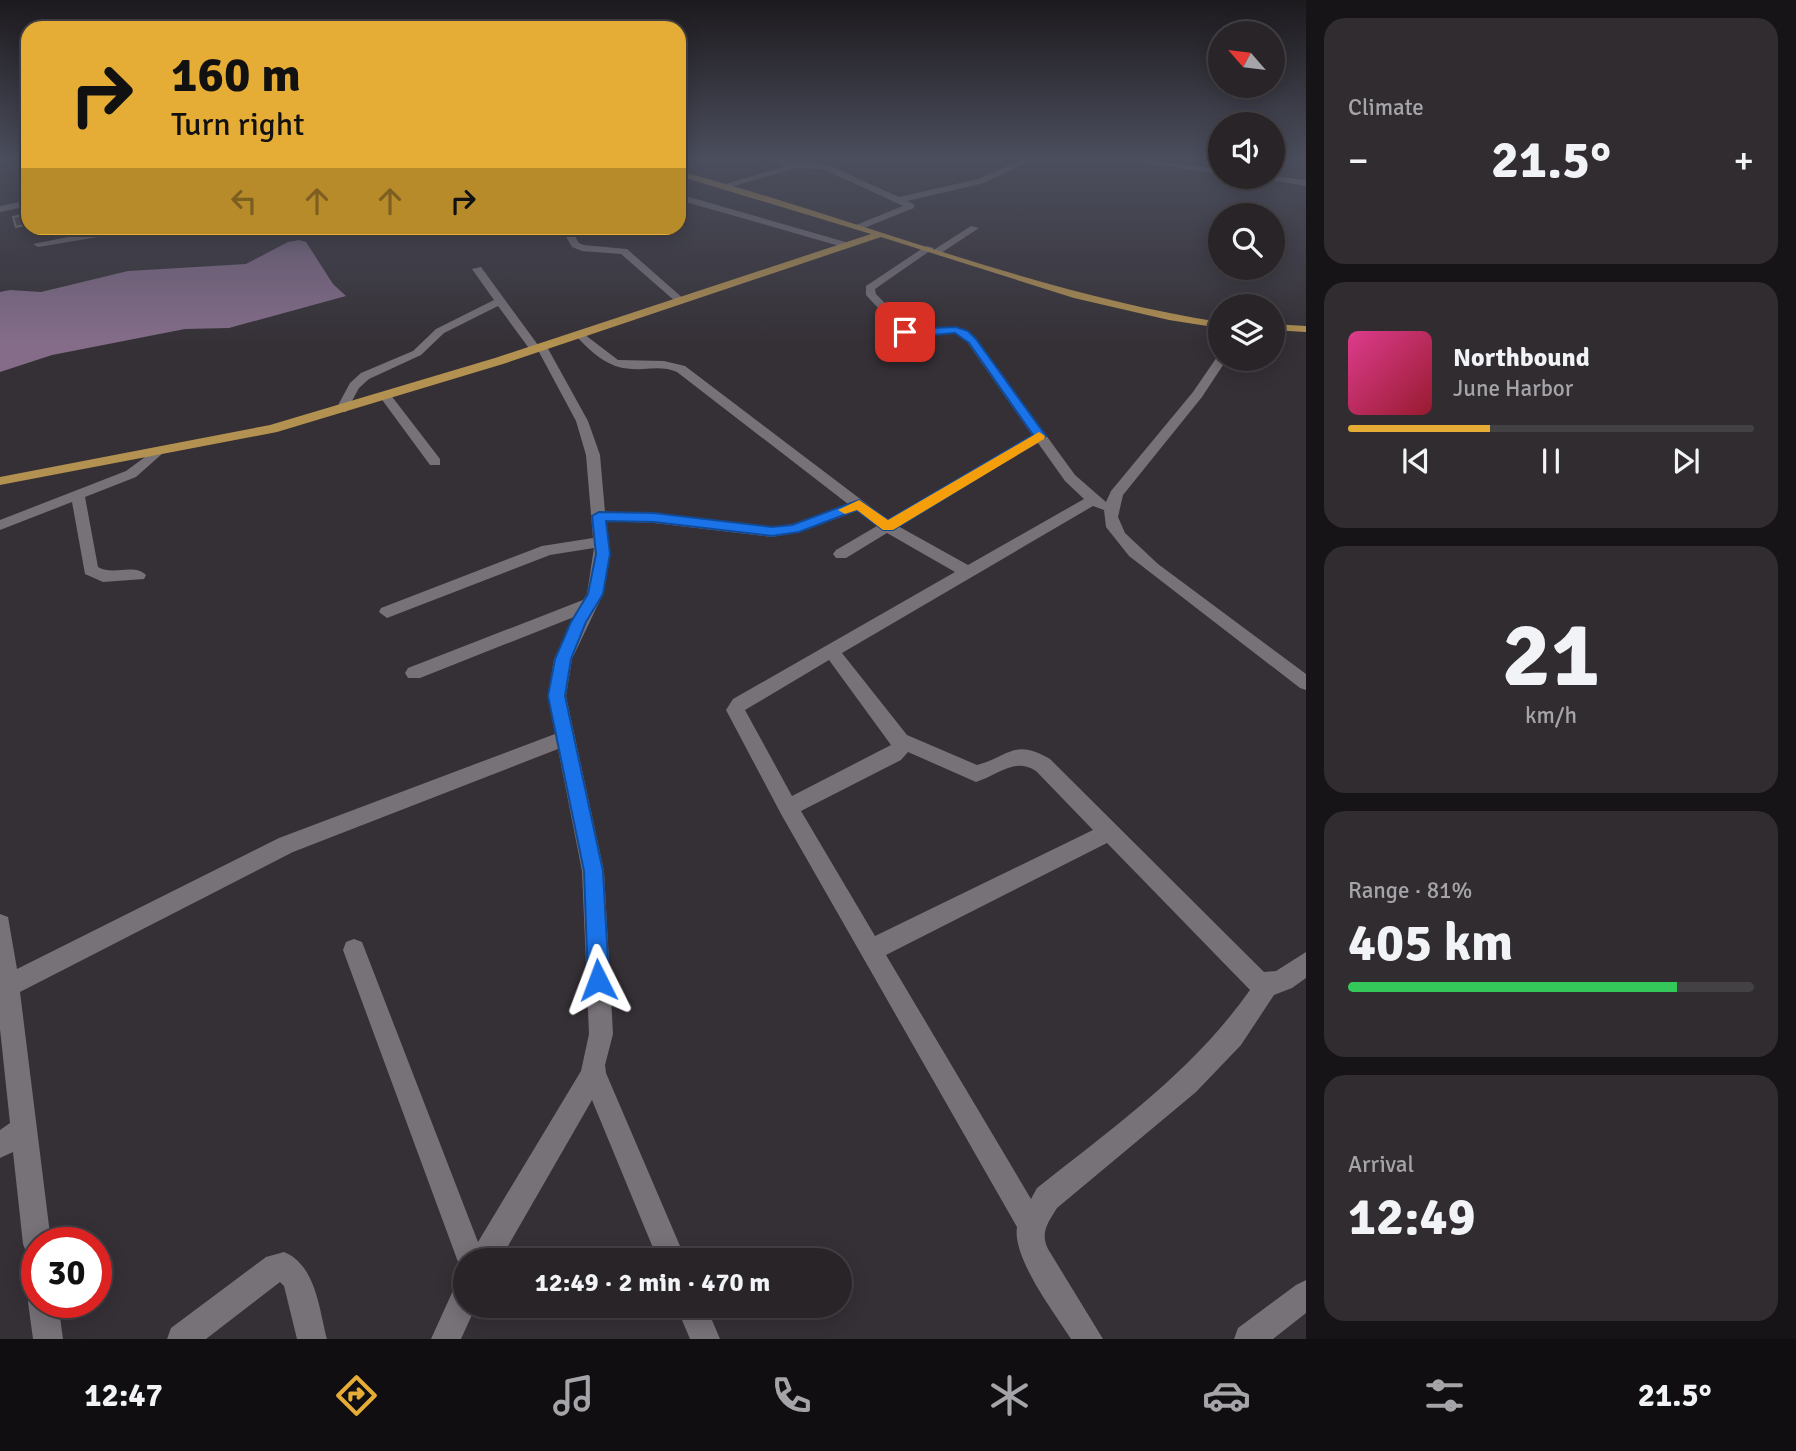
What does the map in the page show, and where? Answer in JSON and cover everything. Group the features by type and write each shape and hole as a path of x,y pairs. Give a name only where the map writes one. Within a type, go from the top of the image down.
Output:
{"main road":[{"path":"837,220 1078,296 1208,324"},
{"path":"0,481 272,429 386,397 881,234"},
{"path":"1285,327 1306,328"}],"street":[{"path":"761,220 846,245"},
{"path":"859,227 875,220"},
{"path":"974,228 870,288 869,292 907,333 956,330 969,337 1070,478 1110,512"},
{"path":"37,244 92,235"},
{"path":"570,235 575,245 582,248 624,251 680,300"},
{"path":"477,269 538,348 582,421 614,516 601,542 603,554 595,594 563,659 557,696 593,871 601,1034 593,1065 594,1073 667,1248"},
{"path":"342,409 354,386 365,376 418,353 440,331 500,301"},
{"path":"580,334 611,362 624,365 672,365 888,527 969,573"},
{"path":"1213,371 1191,404 1116,494 1111,504 1111,526 1133,551 1306,683"},
{"path":"386,397 435,462"},
{"path":"841,554 1040,436"},
{"path":"0,525 131,474 156,453"},
{"path":"78,496 91,570 103,577 138,575"},
{"path":"1031,1225 735,710 739,704 1093,499"},
{"path":"614,516 786,531 859,505"},
{"path":"387,612 547,550 601,542"},
{"path":"414,673 590,604"},
{"path":"831,651 900,740 976,774 1016,756 1030,755 1245,971 1267,985 1277,984 1306,963"},
{"path":"7,986 286,845 566,738"},
{"path":"789,808 894,754 901,748 900,740"},
{"path":"871,950 1109,832"},
{"path":"0,925 35,1227"},
{"path":"354,950 466,1248"},
{"path":"1088,1339 1038,1259 1029,1237 1031,1225 1047,1198 1186,1083 1232,1036 1267,985"},
{"path":"491,1248 594,1073"},
{"path":"0,1144 24,1129"},
{"path":"182,1339 276,1268 284,1266 296,1278 312,1339"},
{"path":"1250,1339 1306,1295"},
{"path":"45,1318 48,1339"},
{"path":"446,1339 455,1318"},
{"path":"696,1318 705,1339"}],"shaded area":[{"path":"288,242 306,242 333,284 346,296 229,328 185,329 52,355 0,372 0,292 41,292 128,271 246,264"}],"building":[{"path":"14,220 21,220 21,226 16,227"}],"slow traffic":[{"path":"845,510 859,505 888,527 1039,436"}],"route":[{"path":"598,980 593,871 557,696 563,659 595,594 603,554 599,516 654,517 772,532 794,529 859,505 888,527 1040,436 973,341 964,333 956,330 910,334 905,332"}]}
